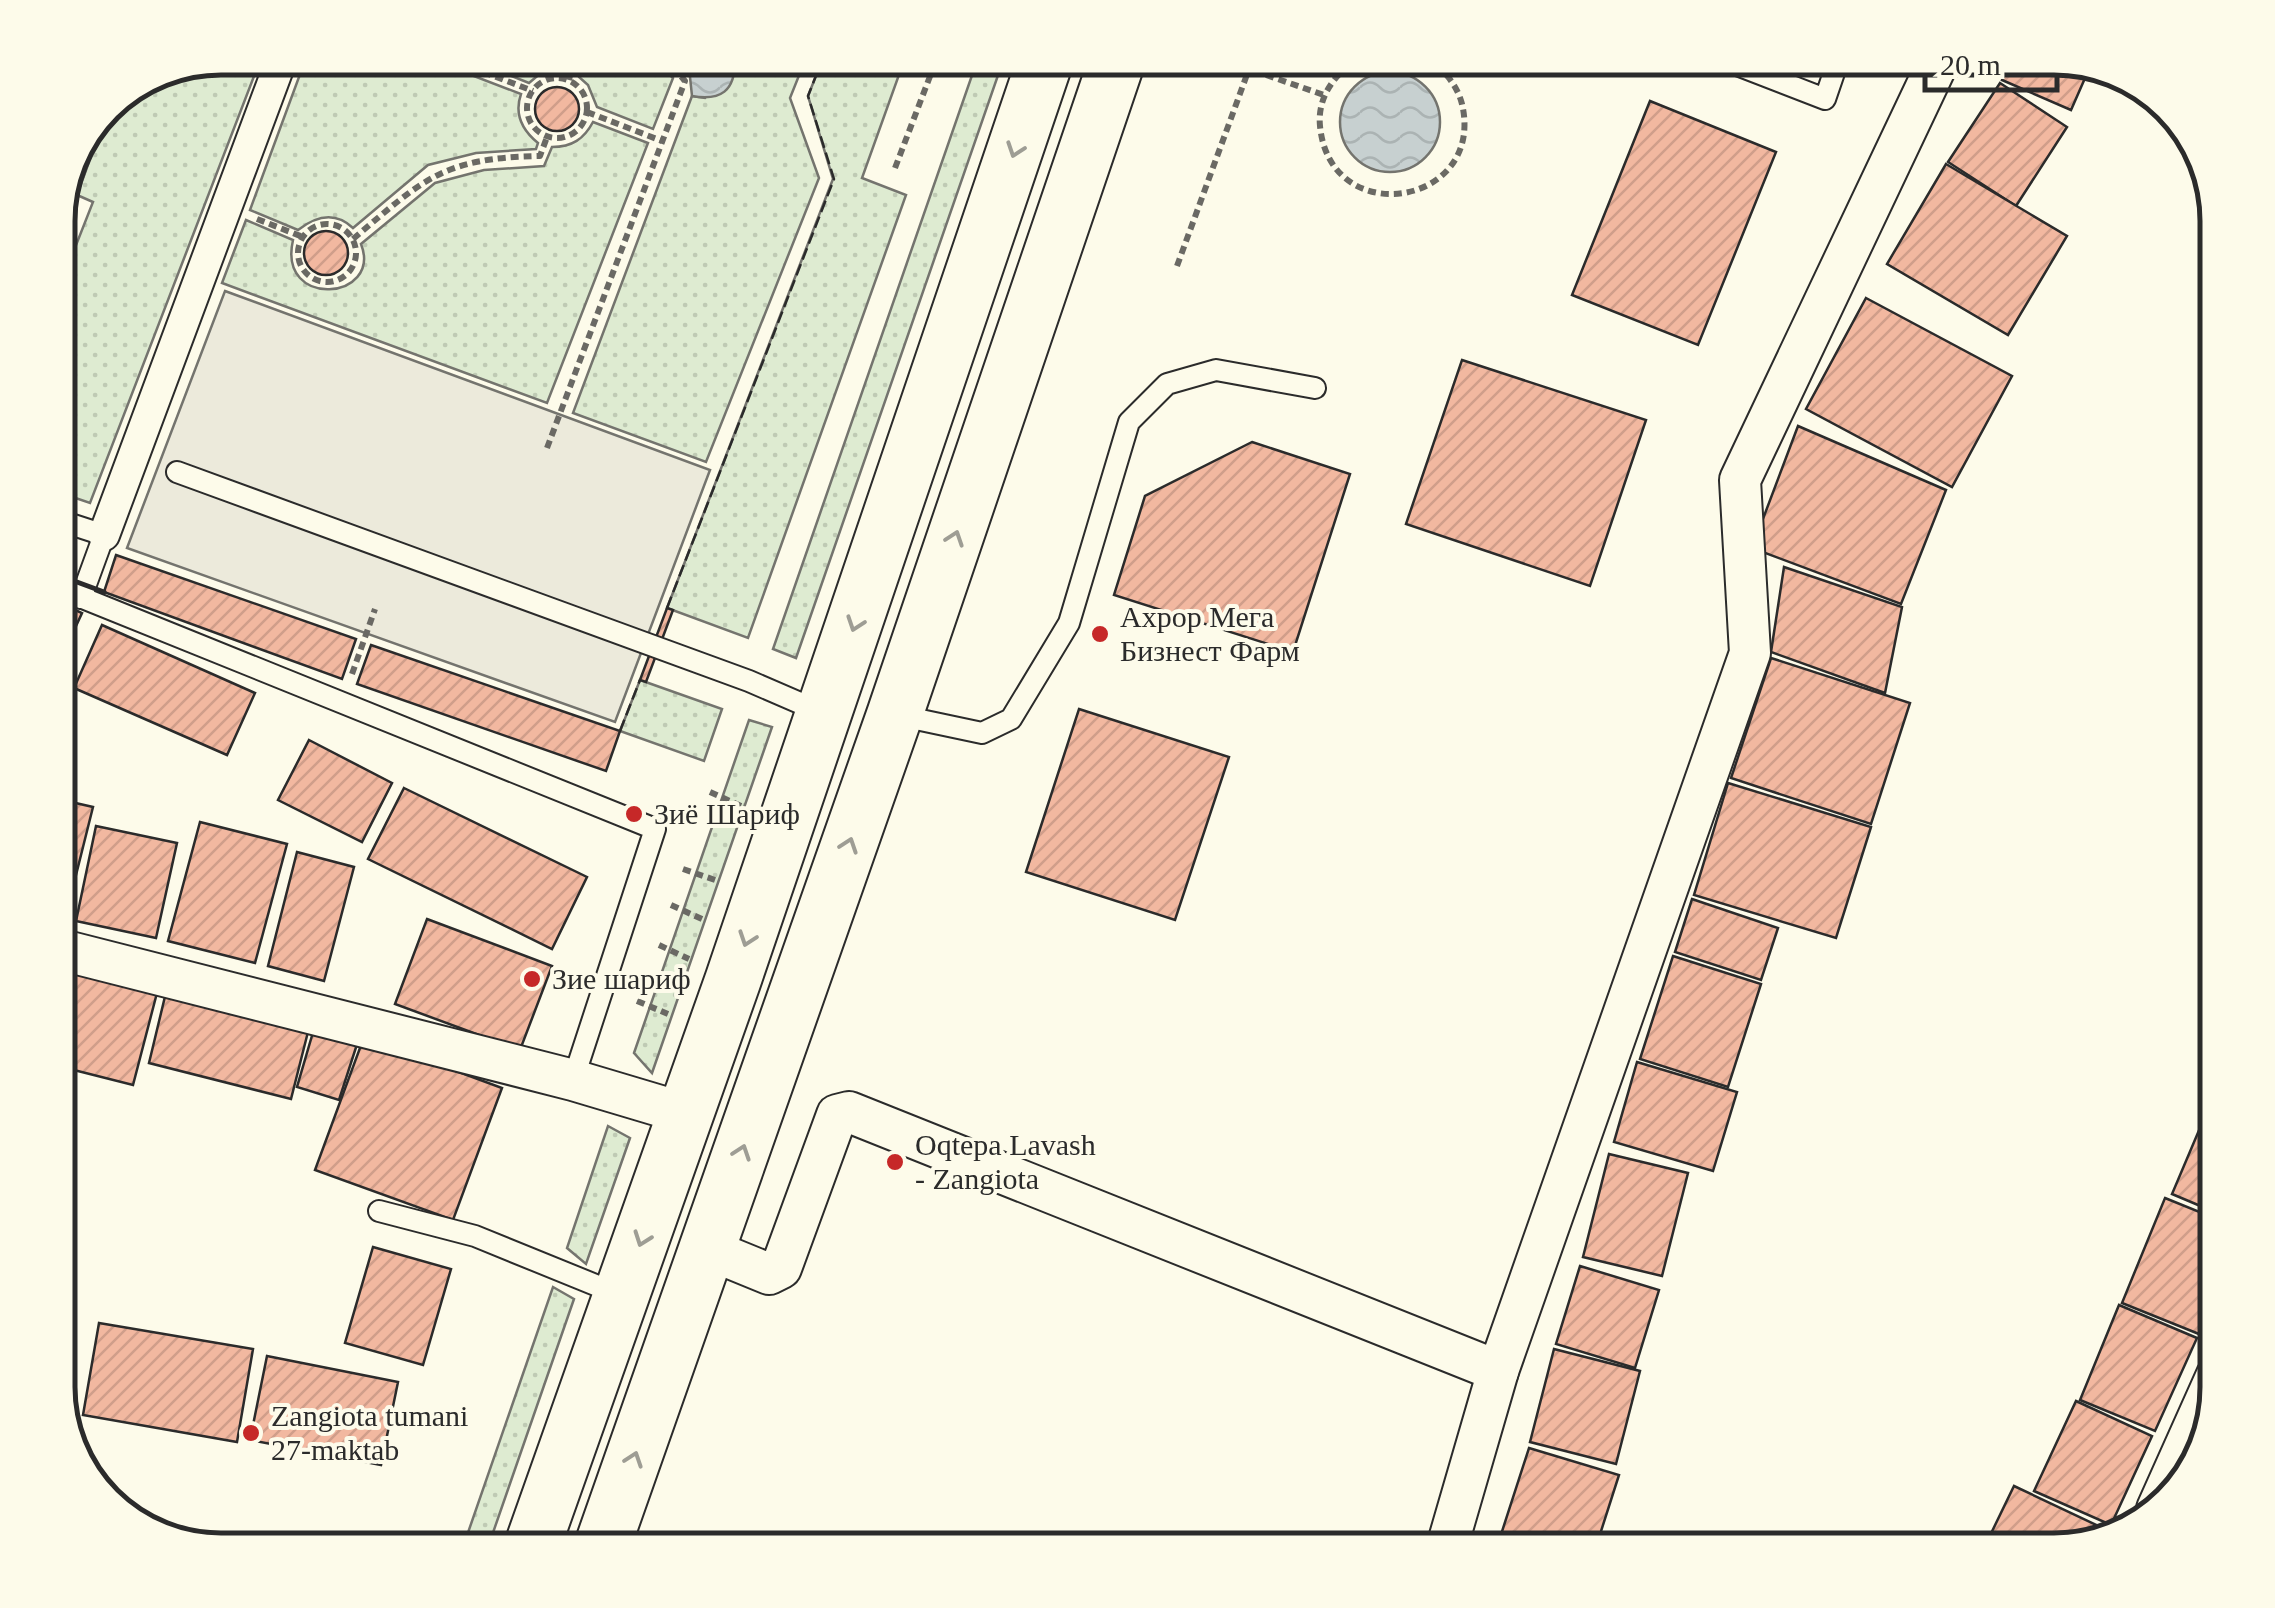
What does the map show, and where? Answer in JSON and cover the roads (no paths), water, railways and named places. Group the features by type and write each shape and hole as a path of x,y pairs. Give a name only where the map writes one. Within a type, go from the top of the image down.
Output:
{"main road":[{"path":"537,1533 825,714 1040,75"},
{"path":"607,1533 895,714 1112,75"}],"street":[{"path":"104,535 276,75"},
{"path":"1451,1533 1498,1371 1750,653 1740,480 1932,75"},
{"path":"75,953 573,1080 686,1114"},
{"path":"708,1249 769,1274 782,1268 837,1115 849,1112 1498,1371"},
{"path":"2177,1464 2193,1429"}],"lane":[{"path":"1763,75 1824,99 1833,75"},
{"path":"895,714 982,734 1011,719 1069,623 1129,422 1167,384 1216,370 1315,388"},
{"path":"177,472 750,682 825,714"},
{"path":"75,526 104,535 81,598"},
{"path":"75,595 655,829 573,1080"},
{"path":"378,1211 474,1236 622,1296"}],"water":[{"path":"733,75 724,92 711,97 692,96 690,77"},
{"path":"1371,75 1409,75 1426,86 1439,112 1437,141 1426,158 1409,169 1371,169 1354,158 1343,141 1343,103 1354,86"}],"place":[{"name":"Ахрор Мега Бизнест Фарм","path":"1100,634"},
{"name":"Зиё Шариф","path":"634,814"},
{"name":"Зие шариф","path":"532,979"},
{"name":"Oqtepa Lavash - Zangiota","path":"895,1162"},
{"name":"Zangiota tumani 27-maktab","path":"251,1433"}]}
